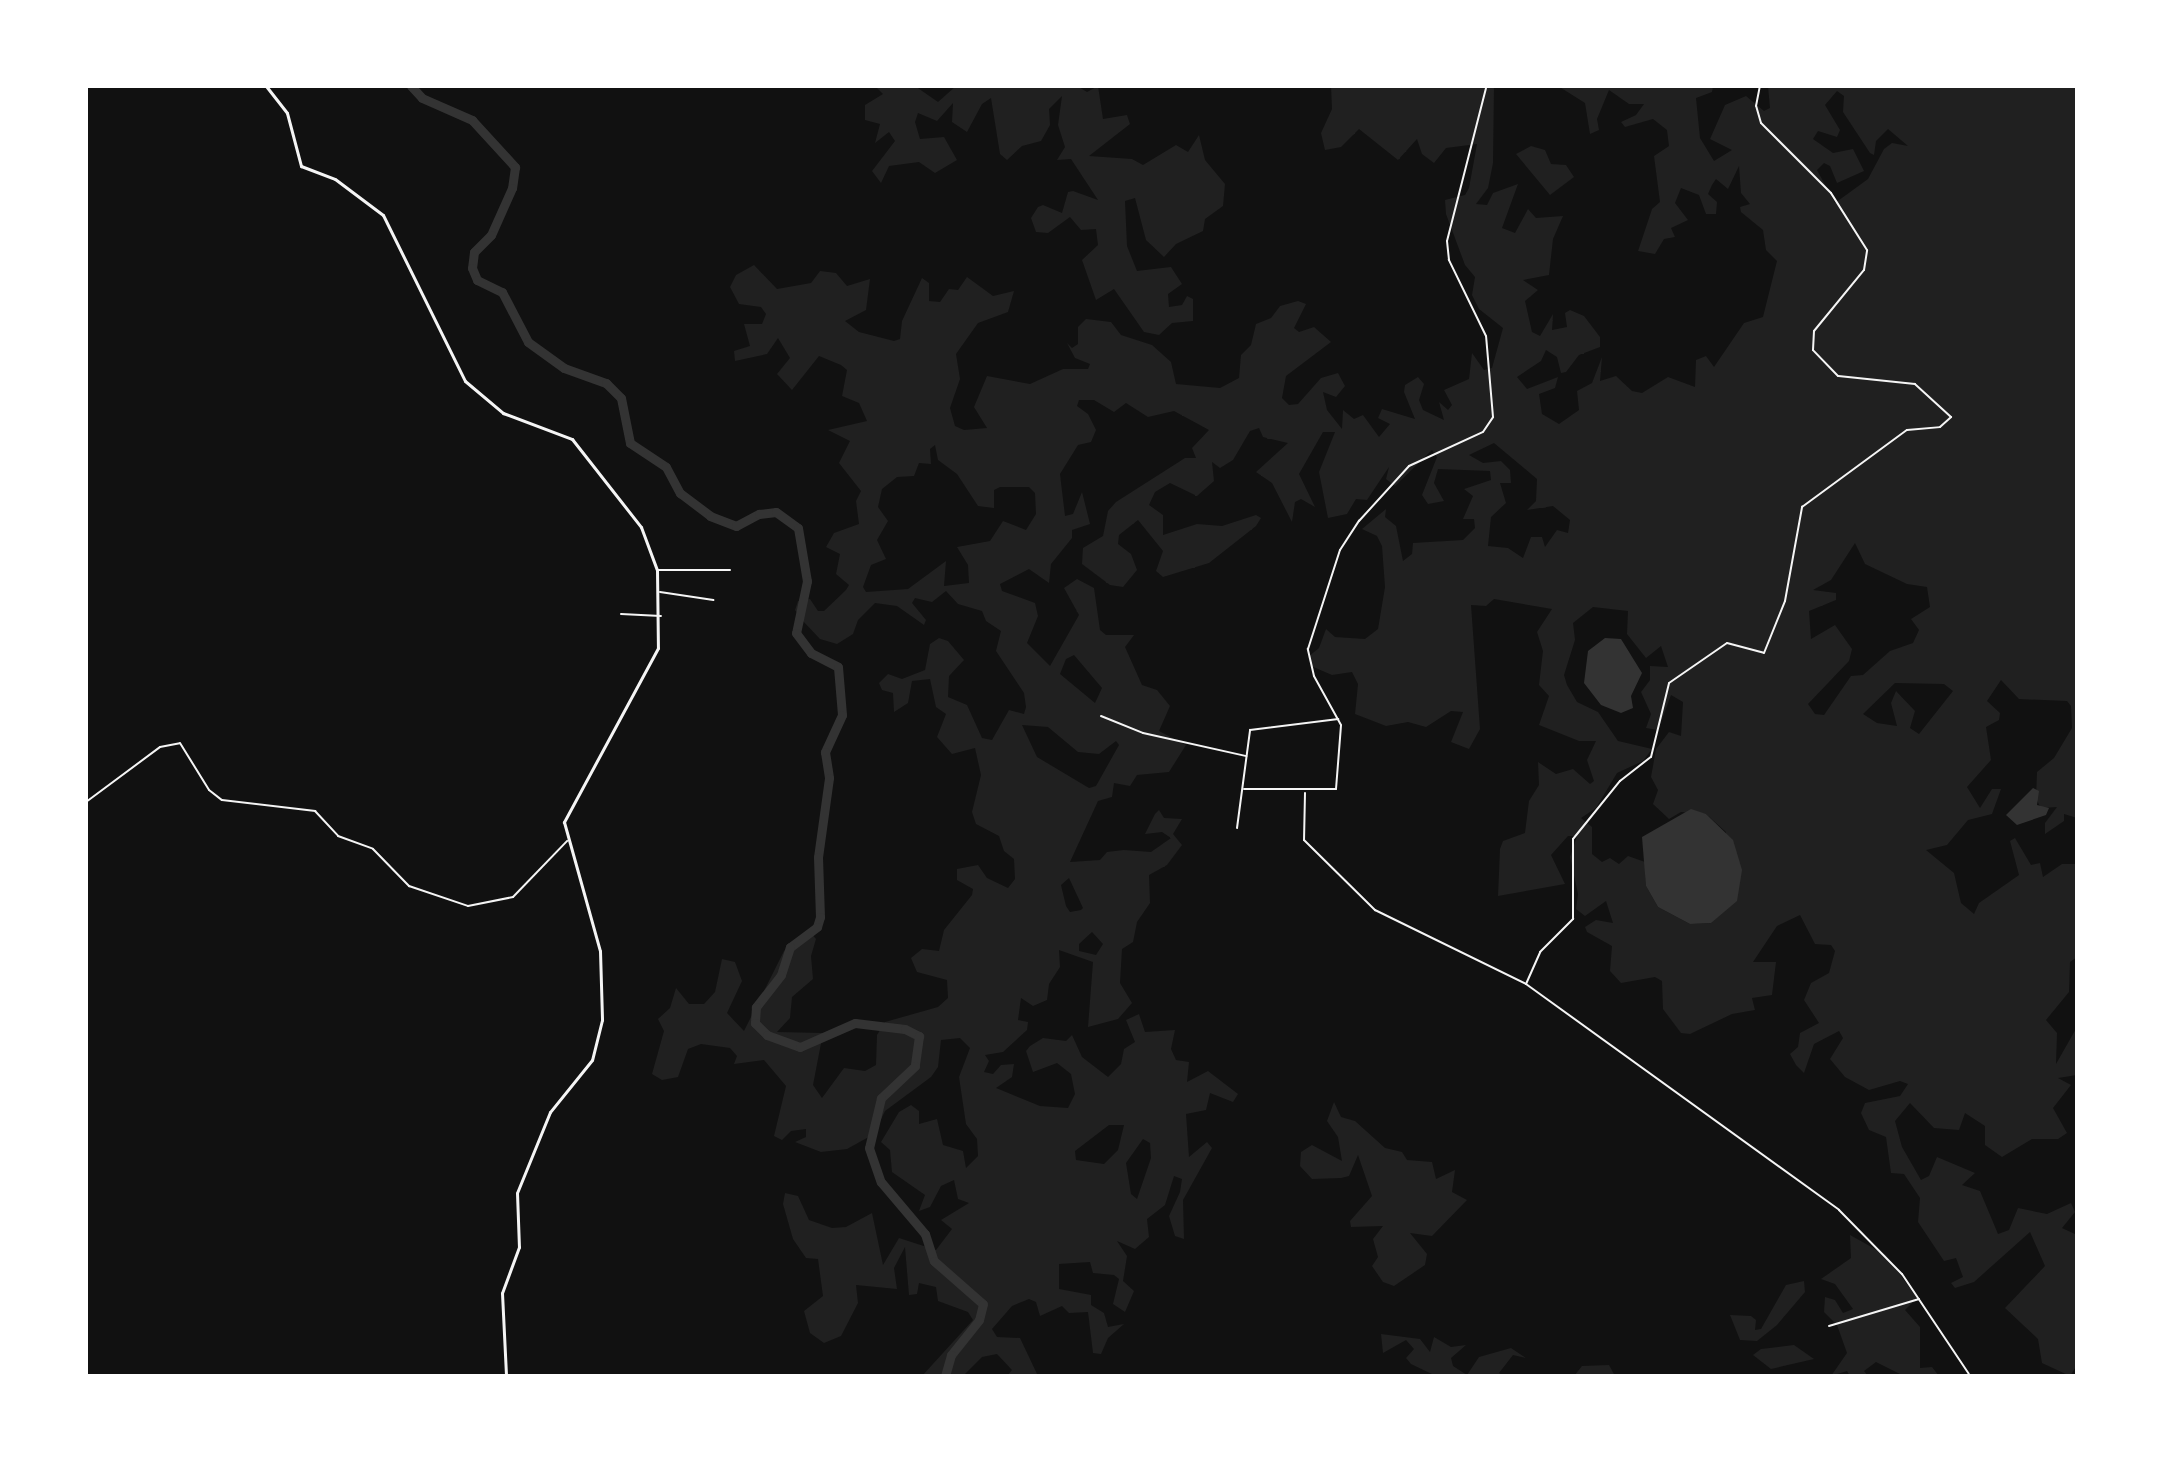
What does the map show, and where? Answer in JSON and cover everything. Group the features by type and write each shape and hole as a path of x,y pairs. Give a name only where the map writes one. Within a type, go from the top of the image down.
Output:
{"main road":[{"path":"266,86 287,113 301,166 335,179 383,215 423,306 465,381 503,413 572,439 633,515 657,570 661,616 655,655 567,815 567,841 600,951 602,1020 592,1060 550,1112 517,1193 519,1247 502,1293 506,1376"},
{"path":"1962,1376 1984,1376"}],"street":[{"path":"1526,984 1540,952 1573,919 1573,839 1620,781 1651,757 1667,686 1724,644 1764,653 1785,601 1802,507 1907,430 1940,427 1951,417 1915,384 1838,376 1813,350 1814,331 1864,270 1867,250 1831,193 1761,123 1756,106 1760,86"},
{"path":"1244,789 1305,793 1332,792 1337,787 1339,719 1314,676 1308,649 1340,550 1409,466 1483,432 1494,413 1486,336 1449,260 1447,241 1486,88"},
{"path":"657,570 730,570"},
{"path":"660,592 713,600"},
{"path":"621,614 661,616"},
{"path":"1101,716 1143,733 1247,757"},
{"path":"1237,828 1252,729 1339,719"},
{"path":"86,802 160,747 180,743 190,752 209,790 227,803 315,811 338,836 373,849 409,886 468,906 513,897 567,841"},
{"path":"1305,793 1304,840 1375,910 1526,984 1839,1210 1920,1298 1969,1374"},
{"path":"1829,1326 1920,1298"}],"shaded area":[{"path":"875,86 915,86 938,102 956,86 1077,86 1087,92 1098,86 1103,119 1127,115 1130,124 1089,156 1132,159 1143,165 1176,145 1188,152 1199,135 1205,160 1225,184 1223,206 1205,219 1203,231 1176,244 1164,257 1146,240 1135,198 1125,201 1127,246 1137,271 1171,267 1182,284 1168,294 1169,307 1182,305 1187,296 1193,299 1193,321 1172,323 1159,335 1144,332 1114,289 1096,300 1082,260 1098,245 1096,229 1081,230 1070,217 1048,233 1036,232 1031,218 1038,207 1043,205 1062,213 1068,192 1073,191 1098,200 1071,159 1057,160 1065,147 1058,125 1062,96 1049,109 1050,125 1041,141 1022,146 1007,160 1000,154 991,98 982,104 967,132 952,122 953,103 937,121 918,113 915,122 920,139 944,137 957,160 935,173 919,162 889,166 881,183 872,171 895,141 889,132 875,143 880,124 865,120 865,105 883,94"},
{"path":"1331,86 1494,86 1493,163 1488,188 1476,204 1487,205 1493,193 1518,184 1502,228 1515,233 1528,209 1536,218 1563,216 1553,239 1549,275 1523,280 1538,290 1525,301 1532,332 1540,336 1553,314 1552,330 1567,327 1565,313 1570,310 1584,316 1600,337 1600,347 1579,355 1566,372 1561,373 1557,357 1546,350 1541,361 1517,377 1527,389 1558,377 1555,388 1539,394 1542,414 1559,424 1579,410 1577,391 1592,383 1602,357 1600,381 1616,376 1632,391 1642,393 1668,377 1695,387 1696,360 1706,356 1714,367 1744,323 1763,317 1777,261 1766,250 1763,230 1741,212 1740,207 1750,204 1741,193 1739,166 1728,189 1716,179 1712,185 1708,194 1717,202 1716,214 1706,214 1699,195 1681,188 1675,203 1688,220 1671,228 1675,237 1664,239 1655,254 1638,251 1652,209 1660,202 1654,156 1669,146 1667,130 1653,119 1625,127 1621,122 1636,115 1644,104 1629,104 1609,90 1597,119 1599,130 1590,134 1585,103 1558,86 1713,86 1712,92 1696,98 1700,138 1714,161 1732,150 1710,139 1725,105 1746,96 1764,111 1770,108 1768,86 2077,86 2077,818 2064,814 2064,821 2045,834 2045,823 2057,807 2041,808 2036,799 2037,772 2054,758 2072,728 2071,706 2067,701 2019,699 2001,680 1987,701 2000,713 1999,720 1986,727 1991,760 1967,787 1980,808 1992,789 2001,789 1992,814 1968,820 1947,845 1926,850 1954,873 1961,903 1974,914 1979,903 2019,875 2010,841 2015,838 2031,865 2040,863 2043,877 2062,864 2077,864 2077,957 2070,962 2069,992 2046,1020 2057,1033 2056,1064 2077,1027 2077,1075 2058,1078 2071,1085 2053,1108 2067,1133 2058,1139 2032,1139 2002,1157 1985,1145 1985,1126 1965,1113 1959,1130 1934,1128 1910,1103 1895,1121 1902,1147 1921,1180 1929,1176 1937,1157 1975,1173 1962,1185 1980,1191 1998,1234 2009,1230 2018,1208 2047,1214 2071,1203 2075,1212 2062,1228 2077,1235 2077,1365 2070,1376 2042,1363 2038,1339 2005,1308 2045,1266 2030,1232 1974,1282 1955,1288 1951,1283 1963,1277 1956,1258 1944,1261 1918,1222 1920,1198 1904,1174 1891,1173 1886,1137 1869,1130 1861,1113 1865,1103 1900,1096 1908,1084 1900,1081 1869,1090 1845,1077 1830,1059 1843,1038 1839,1031 1814,1044 1804,1073 1796,1065 1790,1054 1798,1047 1800,1033 1819,1023 1804,1000 1811,983 1829,973 1835,951 1831,945 1815,944 1800,915 1777,926 1753,962 1776,962 1772,995 1752,998 1755,1010 1732,1014 1690,1034 1681,1033 1663,1009 1662,981 1655,977 1621,983 1610,971 1612,946 1587,932 1585,927 1596,920 1613,923 1606,901 1585,916 1576,909 1578,894 1570,857 1577,836 1568,836 1551,855 1565,884 1498,896 1500,849 1503,841 1525,833 1529,801 1539,785 1538,762 1556,774 1573,769 1590,784 1594,781 1587,760 1596,741 1579,741 1539,725 1549,696 1539,685 1543,651 1537,632 1552,609 1494,599 1486,606 1471,605 1480,729 1469,749 1451,742 1463,712 1451,711 1426,727 1408,722 1386,726 1355,714 1358,684 1352,672 1332,675 1311,666 1308,657 1319,648 1326,629 1335,637 1365,639 1378,629 1385,587 1382,546 1377,536 1362,529 1386,509 1385,517 1396,526 1403,561 1412,554 1413,543 1463,540 1475,528 1474,519 1463,519 1473,496 1464,489 1491,480 1490,471 1438,469 1434,483 1444,501 1428,504 1422,495 1437,457 1432,450 1395,486 1386,479 1389,467 1367,500 1356,499 1347,514 1328,518 1319,472 1335,432 1323,432 1299,474 1315,507 1301,499 1295,502 1292,522 1272,483 1256,472 1288,443 1263,437 1259,428 1250,431 1233,460 1220,468 1212,462 1214,481 1197,496 1170,483 1155,492 1149,505 1163,515 1163,535 1197,524 1222,526 1256,515 1261,518 1256,526 1209,563 1163,577 1156,571 1163,551 1138,520 1119,535 1118,544 1131,554 1137,570 1123,587 1110,585 1082,564 1083,548 1103,536 1108,511 1116,502 1185,458 1196,458 1192,448 1209,430 1174,411 1148,417 1126,403 1114,412 1094,400 1079,400 1077,406 1088,414 1096,430 1091,442 1078,445 1060,474 1065,516 1073,514 1082,492 1090,524 1072,530 1072,538 1051,564 1049,583 1029,569 1000,584 1002,591 1035,603 1038,616 1027,643 1050,666 1079,615 1064,588 1077,579 1094,588 1100,630 1106,635 1134,635 1125,647 1142,685 1157,690 1170,706 1159,731 1186,745 1169,772 1137,775 1130,786 1114,783 1112,797 1098,801 1070,862 1100,860 1107,852 1151,852 1171,838 1162,832 1145,834 1155,814 1159,810 1164,818 1182,819 1173,834 1182,845 1167,865 1149,875 1150,903 1137,922 1133,942 1122,949 1120,983 1132,1003 1118,1019 1088,1027 1093,962 1059,950 1060,967 1049,984 1047,1000 1033,1006 1021,998 1018,1020 1028,1022 1027,1030 1003,1052 985,1055 989,1061 984,1072 993,1074 1001,1065 1014,1064 1012,1077 996,1088 1040,1106 1068,1108 1075,1094 1071,1074 1057,1063 1033,1072 1026,1051 1043,1038 1066,1041 1072,1035 1082,1057 1108,1077 1121,1064 1124,1049 1135,1042 1126,1020 1139,1014 1145,1032 1175,1030 1171,1049 1176,1060 1189,1062 1187,1082 1208,1071 1238,1094 1233,1102 1210,1093 1206,1110 1186,1114 1189,1157 1207,1142 1212,1148 1183,1200 1184,1239 1175,1236 1169,1216 1180,1192 1182,1179 1174,1176 1165,1205 1147,1219 1149,1237 1135,1249 1117,1241 1127,1256 1123,1281 1134,1291 1125,1312 1113,1304 1119,1279 1114,1275 1093,1273 1090,1262 1059,1264 1059,1289 1091,1295 1091,1305 1104,1313 1108,1327 1124,1324 1108,1338 1101,1354 1093,1353 1088,1312 1069,1313 1062,1306 1040,1316 1036,1302 1029,1299 1012,1306 992,1329 997,1337 1020,1338 1038,1376 1007,1376 1012,1370 997,1354 982,1357 963,1376 922,1376 973,1320 968,1312 938,1301 936,1287 919,1283 917,1294 909,1295 905,1247 894,1268 897,1289 856,1285 858,1303 841,1336 824,1343 810,1333 804,1311 823,1296 818,1259 806,1258 793,1239 783,1204 785,1193 798,1196 809,1220 832,1228 846,1227 872,1213 883,1265 899,1238 936,1250 952,1229 941,1220 969,1203 958,1199 954,1180 941,1186 930,1207 919,1211 925,1195 892,1172 890,1150 881,1142 899,1112 911,1105 919,1111 919,1124 937,1119 943,1145 963,1151 966,1168 978,1156 977,1139 966,1124 959,1077 970,1048 960,1038 941,1040 938,1067 931,1077 885,1111 874,1134 847,1149 821,1152 795,1142 806,1137 806,1129 791,1131 782,1140 774,1136 786,1086 764,1060 734,1064 737,1056 730,1048 701,1044 688,1049 678,1077 662,1080 652,1074 664,1031 658,1019 670,1008 676,988 689,1004 704,1004 715,992 722,959 735,962 742,981 727,1013 744,1031 784,951 810,932 816,939 811,956 813,979 792,997 790,1018 777,1032 823,1033 813,1085 822,1098 844,1068 865,1071 876,1065 877,1035 885,1022 938,1007 948,998 947,980 917,972 911,958 922,949 939,951 944,930 972,895 973,889 957,880 957,869 978,865 987,878 1008,888 1015,879 1014,859 1004,851 999,836 976,824 972,812 981,775 975,748 952,754 937,737 946,714 936,707 930,679 912,681 908,703 894,712 893,693 882,690 879,683 888,674 902,679 925,670 930,644 939,638 948,641 964,660 949,676 948,697 967,705 982,738 992,740 1009,710 1024,714 1026,707 1024,693 996,651 1001,631 986,621 982,611 958,604 946,591 932,602 915,598 912,603 926,620 924,625 897,606 875,603 858,620 853,634 837,644 820,639 802,620 795,610 798,601 810,599 818,611 824,611 849,585 836,574 840,554 826,547 834,533 859,524 856,501 861,491 839,463 850,441 828,430 867,421 859,403 842,396 847,370 841,365 819,356 792,390 777,374 790,358 778,338 767,354 735,361 734,351 750,346 744,324 762,324 766,314 761,307 739,304 730,287 736,275 754,265 777,289 811,283 820,271 836,273 847,286 870,279 866,310 845,321 859,332 894,341 900,339 902,321 922,278 929,283 929,301 940,302 949,289 958,290 967,277 993,296 1014,291 1008,312 978,323 956,354 960,379 950,408 955,426 964,430 987,428 974,407 987,376 1030,384 1063,369 1088,369 1090,364 1075,358 1067,343 1072,348 1078,344 1078,327 1086,319 1111,322 1121,335 1152,345 1171,362 1176,384 1220,388 1239,378 1241,355 1251,345 1256,324 1271,318 1280,306 1298,301 1306,304 1294,328 1299,332 1314,327 1331,342 1286,376 1282,398 1289,405 1298,404 1321,378 1338,373 1345,386 1336,397 1323,392 1327,410 1342,429 1343,410 1354,419 1363,415 1379,437 1390,424 1378,418 1382,409 1415,419 1404,392 1405,385 1418,377 1424,384 1419,400 1423,410 1444,420 1439,402 1448,410 1452,405 1444,390 1469,379 1472,353 1484,370 1492,368 1503,328 1479,309 1472,295 1475,277 1465,265 1446,214 1445,200 1465,195 1469,188 1477,144 1446,148 1434,163 1422,154 1417,139 1398,160 1359,129 1341,147 1325,150 1321,133 1332,109","holes":["1837,91 1844,96 1843,112 1870,153 1874,155 1876,141 1888,129 1908,146 1892,143 1884,149 1868,179 1835,203 1817,170 1824,163 1830,166 1837,183 1864,171 1853,149 1833,153 1813,139 1818,131 1837,137 1840,130 1825,105","1494,443 1537,479 1536,501 1527,510 1553,506 1570,520 1568,533 1557,530 1545,547 1542,537 1531,537 1523,558 1508,548 1488,546 1491,517 1506,503 1500,483 1511,483 1510,470 1501,461 1483,463 1469,455","935,445 938,460 957,474 978,506 994,508 994,490 1000,487 1029,487 1035,493 1036,514 1026,530 1003,521 990,541 957,547 968,565 969,583 944,586 946,561 908,589 866,592 863,587 871,565 886,559 877,540 888,521 878,507 882,489 897,477 914,476 919,463 931,464 930,449","1855,543 1865,564 1907,584 1927,587 1930,607 1911,619 1919,630 1913,643 1890,651 1863,675 1851,676 1824,715 1815,714 1808,704 1849,661 1852,649 1835,625 1811,639 1809,611 1836,600 1836,593 1813,590 1831,580","1593,607 1628,611 1627,634 1646,658 1661,646 1668,667 1650,666 1650,680 1641,692 1651,714 1646,728 1658,730 1671,695 1683,702 1681,736 1669,732 1656,749 1651,777 1658,790 1653,804 1669,819 1681,812 1706,814 1726,832 1711,923 1690,924 1658,907 1646,886 1645,862 1628,856 1619,864 1610,858 1602,862 1592,854 1592,827 1581,818 1596,808 1617,773 1643,761 1652,749 1618,741 1598,712 1577,702 1564,675 1575,640 1573,623","1074,655 1102,688 1095,703 1060,674 1066,659","1895,683 1944,684 1953,691 1919,734 1910,728 1915,711 1896,691 1891,703 1897,726 1877,723 1863,714","1022,725 1048,727 1078,752 1099,754 1116,741 1119,745 1096,786 1089,788 1037,757","1069,878 1083,908 1070,912 1061,885","1092,932 1103,944 1096,955 1079,951 1079,944","1109,1125 1124,1125 1118,1150 1104,1164 1076,1160 1075,1151","1143,1139 1150,1143 1151,1158 1137,1199 1131,1194 1126,1163"]},
{"path":"1531,146 1545,150 1551,164 1566,165 1574,177 1550,195 1516,154"},
{"path":"1605,638 1621,639 1642,673 1631,696 1633,708 1621,713 1601,705 1584,683 1588,651"},
{"path":"2033,788 2039,791 2037,805 2049,808 2046,815 2017,825 2006,815"},
{"path":"1691,809 1706,814 1733,840 1742,870 1737,901 1711,923 1690,924 1658,907 1646,886 1642,837"},
{"path":"1334,1102 1341,1117 1355,1121 1385,1148 1402,1152 1407,1160 1432,1162 1436,1179 1455,1170 1452,1192 1467,1200 1432,1236 1410,1233 1427,1254 1425,1265 1394,1286 1383,1282 1372,1266 1378,1257 1373,1239 1383,1226 1351,1227 1350,1221 1372,1196 1358,1155 1349,1176 1341,1178 1312,1179 1300,1166 1301,1152 1312,1145 1342,1161 1338,1137 1327,1121"},
{"path":"1850,1235 1886,1255 1917,1298 1905,1310 1920,1327 1920,1368 1932,1367 1939,1376 1904,1376 1876,1362 1864,1371 1868,1376 1850,1376 1847,1371 1831,1376 1847,1353 1837,1325 1824,1312 1825,1297 1835,1300 1843,1313 1853,1309 1835,1284 1821,1279 1851,1258"},
{"path":"1804,1281 1805,1292 1777,1325 1757,1341 1740,1340 1730,1315 1751,1316 1756,1320 1755,1330 1761,1329 1786,1285"},
{"path":"1381,1334 1420,1339 1430,1352 1434,1337 1451,1347 1466,1345 1451,1358 1453,1366 1467,1375 1479,1357 1511,1348 1526,1358 1513,1355 1499,1373 1504,1376 1436,1376 1411,1364 1406,1358 1414,1349 1406,1340 1383,1353"},
{"path":"1794,1345 1814,1359 1771,1369 1753,1355 1761,1349"},
{"path":"1609,1365 1615,1376 1574,1376 1582,1366"}],"waterway":[{"path":"411,86 422,98 472,120 515,167 512,188 491,235 474,252 472,268 477,280 502,292 528,342 564,368 606,383 621,398 630,443 666,467 680,493 710,516 736,526 759,514 776,512 798,528 807,581 796,633 811,653 838,667 842,715 825,752 829,778 818,857 820,917 817,927 790,947 781,975 756,1007 755,1023 767,1035 800,1047 855,1023 905,1029 919,1036 915,1066 881,1098 869,1148 881,1182 925,1234 934,1261 983,1304 979,1320 951,1355 945,1376"}]}
